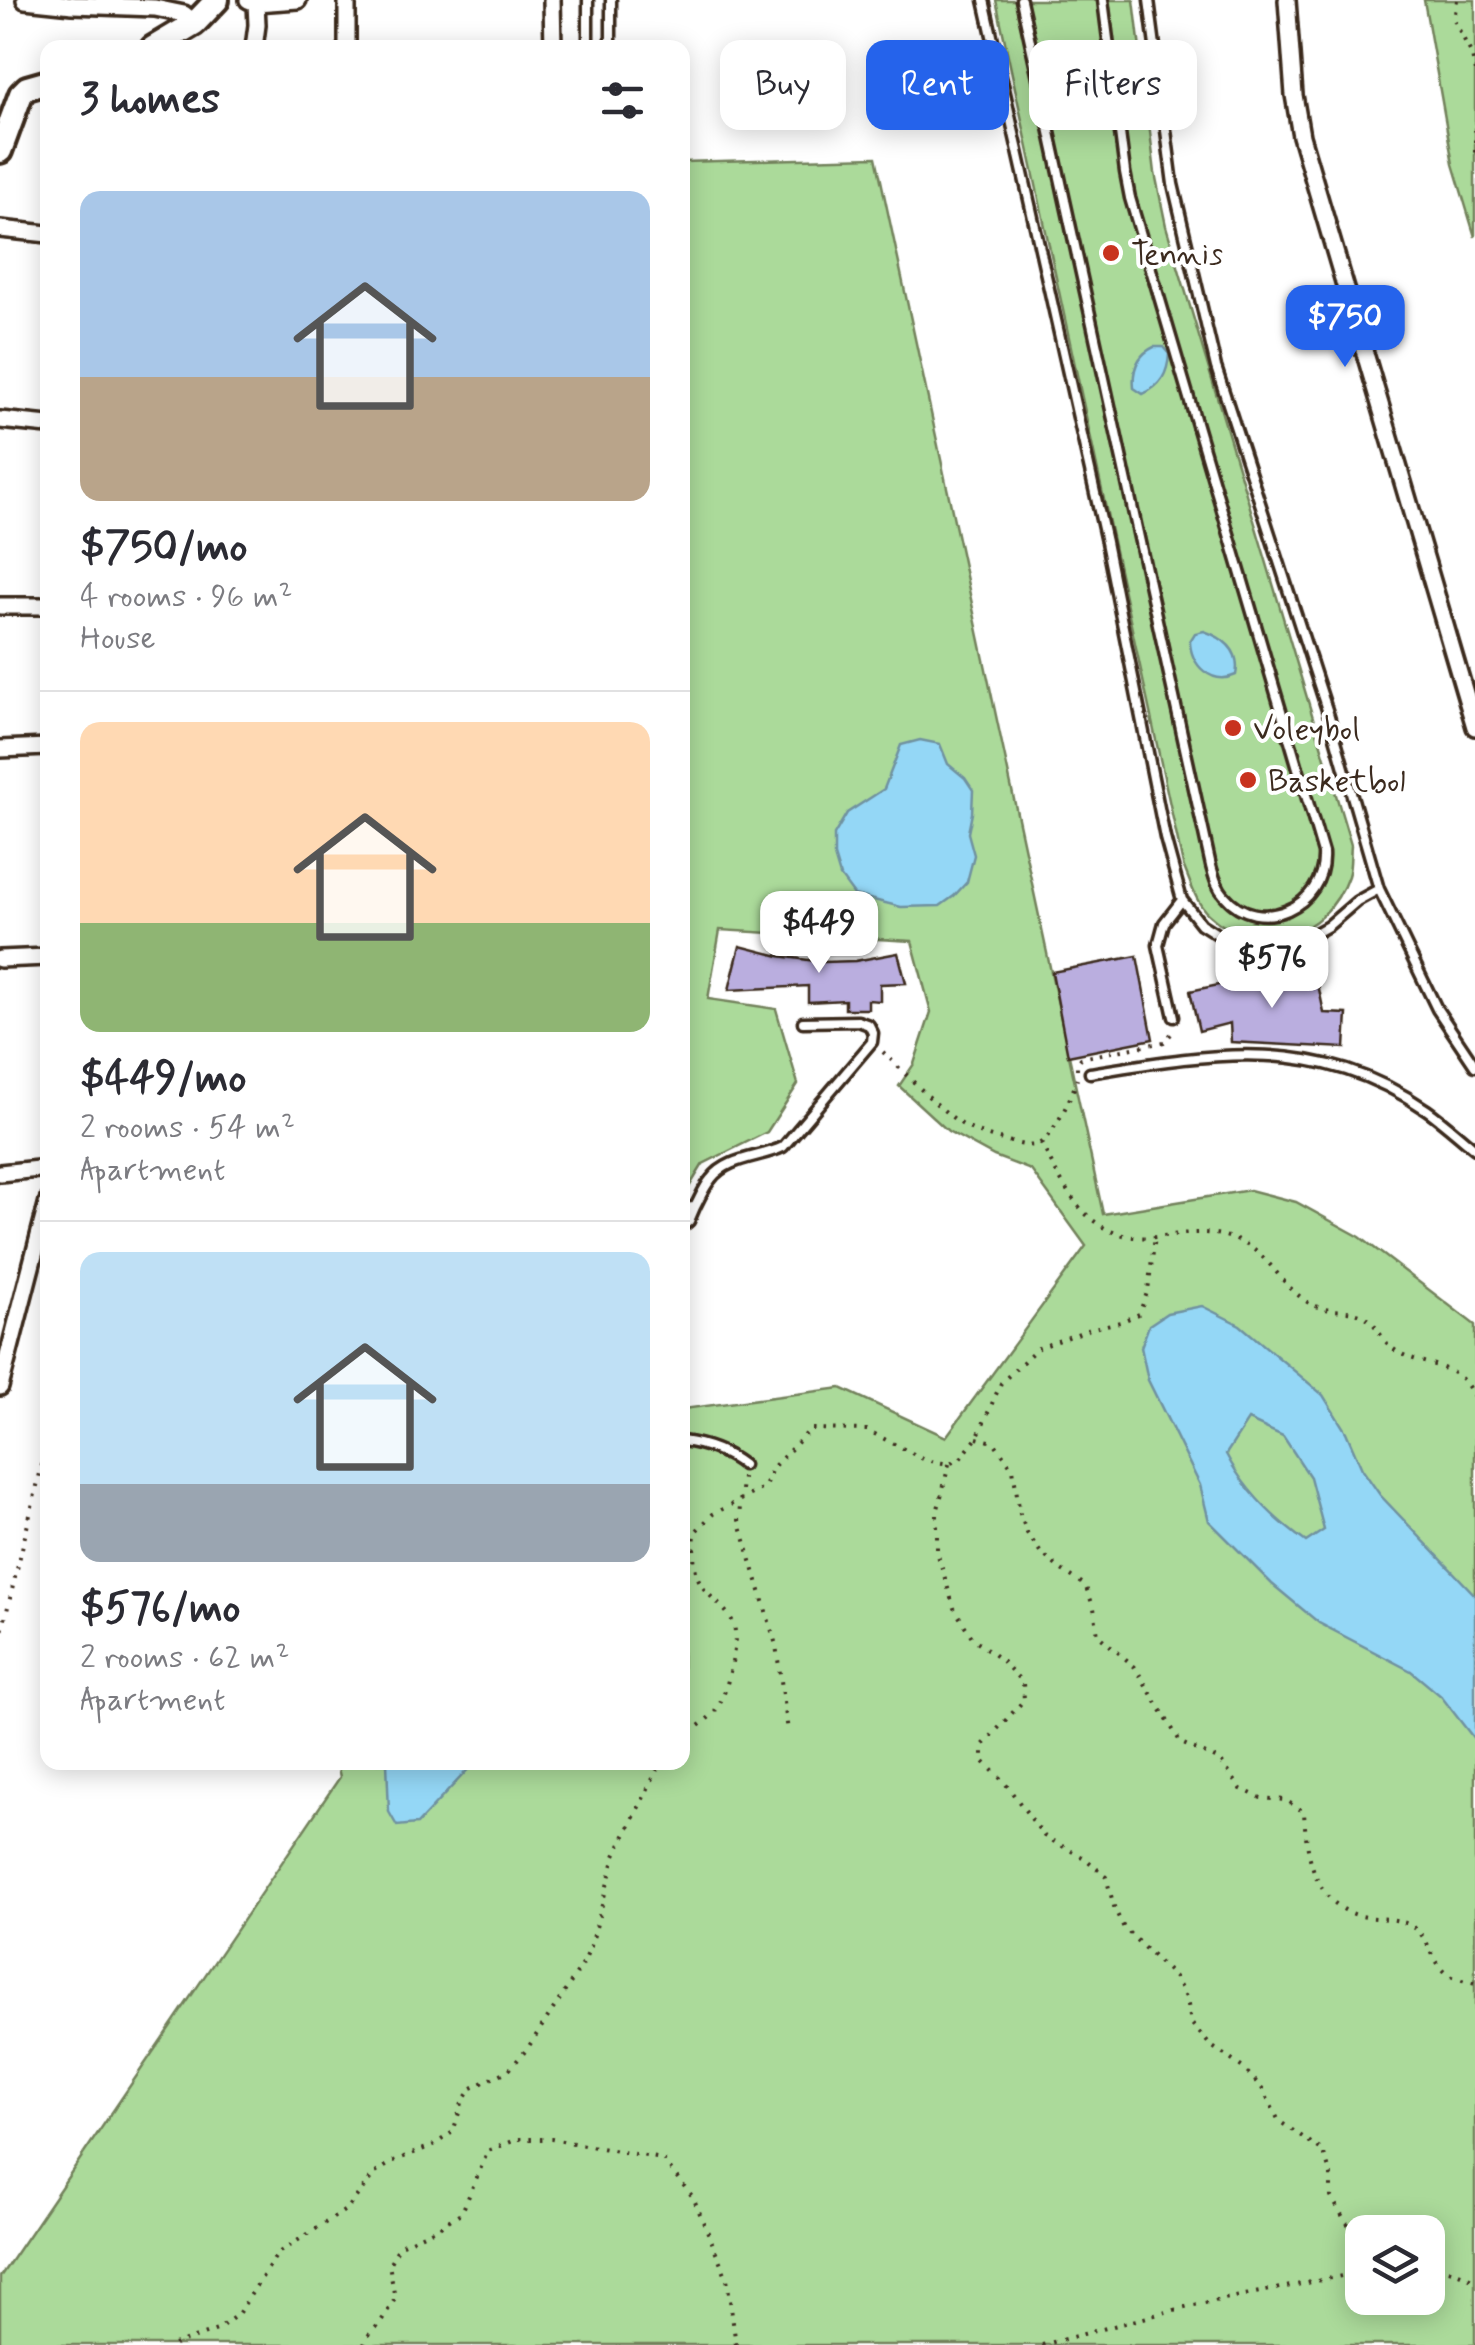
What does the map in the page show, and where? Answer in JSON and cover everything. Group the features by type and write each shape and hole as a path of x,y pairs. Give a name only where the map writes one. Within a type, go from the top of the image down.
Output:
{"main road":[{"path":"166,40 195,23 217,0"},
{"path":"0,151 21,94 40,84"}],"street":[{"path":"25,0 155,8 184,14 195,23"},
{"path":"255,40 257,24 252,1 298,0"},
{"path":"347,0 347,40"},
{"path":"552,0 553,40"},
{"path":"1286,0 1300,136 1475,727"},
{"path":"0,228 40,233"},
{"path":"0,420 40,424"},
{"path":"0,606 40,606"},
{"path":"0,749 40,747"},
{"path":"0,959 40,957"},
{"path":"0,1173 40,1169"},
{"path":"0,1387 40,1232"}],"lane":[{"path":"588,0 588,40"},
{"path":"611,0 611,40"},
{"path":"984,0 1106,542 1165,838 1182,900 1201,924 1228,941 1251,948 1282,947 1305,940 1379,889"},
{"path":"1021,0 1211,866 1216,883 1234,904 1263,914 1282,914 1311,896 1324,868 1324,853 1134,211 1125,172 1103,0"},
{"path":"1150,0 1173,184 1216,367 1329,716 1379,889 1438,1009 1475,1066"},
{"path":"1174,1016 1158,945 1164,924 1182,900"},
{"path":"690,1218 709,1181 720,1169 783,1147 872,1042 873,1032 858,1021 803,1022"},
{"path":"1090,1073 1201,1056 1288,1055 1364,1076 1426,1110 1475,1150"},
{"path":"690,1207 695,1207"},
{"path":"690,1443 715,1448 744,1465"}],"path":[{"path":"1457,0 1454,20 1472,56 1475,72"},
{"path":"1475,128 1475,154"},
{"path":"872,1042 959,1123 984,1135 1034,1145 1041,1143 1065,1111 1078,1078 1076,1063 1081,1058 1164,1042 1172,1033 1174,1016"},
{"path":"1041,1143 1072,1201 1099,1226 1130,1237 1182,1232 1224,1236 1250,1245 1301,1298 1320,1309 1361,1313 1376,1325 1388,1344 1406,1356 1445,1368 1465,1381 1475,1400"},
{"path":"690,1732 720,1704 733,1657 736,1626 702,1586 693,1560 695,1532 712,1514 764,1487 772,1468 811,1429 867,1430 925,1460 949,1464 960,1459 978,1438 1001,1383 1036,1349 1138,1314 1148,1290 1155,1236"},
{"path":"978,1438 994,1442 1013,1469 1027,1533 1041,1552 1085,1585 1094,1608 1098,1636 1135,1667 1181,1743 1220,1760 1241,1789 1261,1798 1285,1800 1304,1812 1312,1865 1325,1894 1337,1905 1357,1916 1408,1924 1431,1948 1436,1964 1450,1976 1475,1983"},
{"path":"949,1464 937,1513 937,1552 954,1608 972,1637 1022,1684 1024,1700 983,1745 984,1761 1044,1836 1086,1859 1106,1877 1124,1928 1175,1978 1187,1999 1191,2024 1262,2088 1280,2121 1323,2151 1331,2176 1332,2197 1345,2220"},
{"path":"744,1465 739,1520 776,1645 788,1730"},
{"path":"0,1640 40,1473"},
{"path":"174,2345 217,2330 238,2314 278,2253 347,2210 374,2174 394,2161 434,2146 453,2132 472,2088 509,2070 518,2060 583,1964 615,1856 657,1770"},
{"path":"364,2345 394,2299 389,2264 400,2245 462,2212 488,2152 518,2139 551,2139 662,2159 693,2198 727,2278 736,2345"},
{"path":"1445,2270 1475,2281"},
{"path":"1042,2345 1189,2306 1345,2275"}],"green space":[{"path":"996,0 1134,0 1139,40 1029,40 1029,130 1150,130 1166,226 1351,845 1349,872 1338,897 1307,927 1288,935 1247,936 1227,928 1204,909 1183,865 1009,60 1009,40 1005,40"},
{"path":"1424,0 1475,0 1475,237 1453,164"},
{"path":"876,157 1103,1214 1250,1190 1296,1202 1360,1237 1475,1325 1475,2345 0,2345 0,2277 340,1777 338,1770 690,1770 690,1408 841,1388 946,1437 1086,1246 1031,1170 994,1156 948,1131 899,1086 914,1064 931,1012 912,941 720,930 708,999 776,1009 798,1084 767,1132 703,1164 690,1185 690,162"}],"water":[{"path":"1163,347 1169,354 1167,367 1159,383 1143,394 1134,388 1135,369 1143,354"},
{"path":"1204,631 1218,637 1233,652 1236,675 1219,678 1198,665 1190,641 1195,633"},
{"path":"920,740 940,744 948,764 973,790 968,833 974,855 967,882 940,906 901,907 854,895 840,876 834,856 834,835 847,813 884,789 901,745"},
{"path":"1202,1306 1240,1325 1323,1395 1380,1495 1475,1595 1475,1740 1441,1696 1411,1671 1319,1623 1272,1584 1209,1521 1200,1485 1148,1380 1141,1347 1149,1325 1167,1313","holes":["1248,1420 1283,1436 1310,1477 1324,1530 1306,1542 1261,1503 1226,1454"]},
{"path":"387,1770 467,1770 417,1824 397,1826 389,1812"}],"building":[{"path":"740,946 823,962 898,953 906,983 880,984 880,1001 868,1000 868,1009 845,1009 845,1000 808,1002 808,986 729,990"},
{"path":"1137,956 1153,1039 1068,1056 1052,972"},
{"path":"1314,965 1324,1013 1347,1014 1345,1048 1231,1042 1230,1023 1199,1031 1190,991"}],"place":[{"name":"Tennis","path":"1111,253"},
{"name":"Voleybol","path":"1233,728"},
{"name":"Basketbol","path":"1248,780"}]}
